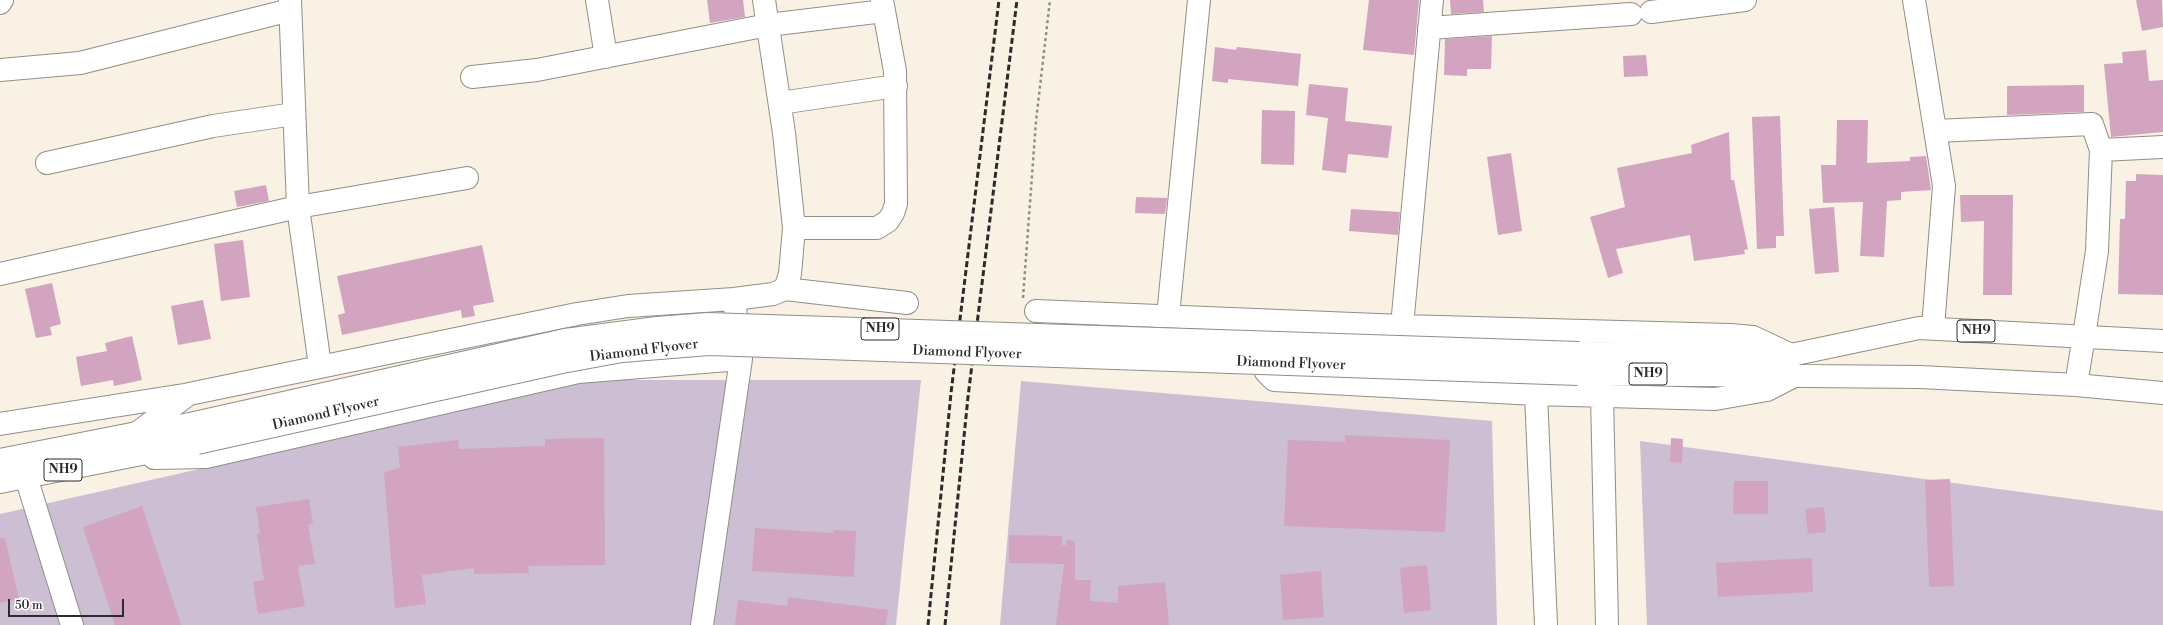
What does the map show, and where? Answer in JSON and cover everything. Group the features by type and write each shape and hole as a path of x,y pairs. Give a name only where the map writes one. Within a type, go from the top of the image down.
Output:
{"main road":[{"path":"597,0 606,57"},
{"path":"764,0 780,103 794,228 790,274 785,289"},
{"path":"1168,316 1199,0"},
{"path":"1402,326 1432,0"},
{"path":"1429,28 1641,13 1745,0"},
{"path":"1914,0 1944,186 1933,328"},
{"path":"0,70 80,63 290,5 298,207 320,366"},
{"path":"472,78 537,70 768,25 883,5 895,71 896,86 896,204 888,221 877,228 794,228"},
{"path":"780,103 896,86"},
{"path":"47,163 213,126 294,114"},
{"path":"1935,131 2092,124 2101,150 2097,251 2076,385"},
{"path":"2101,150 2163,147"},
{"path":"0,274 298,207 467,178"},
{"path":"0,424 189,394 584,313 628,306 734,299 773,294 785,289 907,303"},
{"path":"702,625 741,359 734,299"},
{"path":"1029,307 1168,316 1268,320 1402,326 1730,335 1753,337 1793,365 1767,390 1715,399 1536,394 1274,380 1266,372 1268,320"},
{"name":"NH9","path":"1793,365 1919,328 2163,341"},
{"name":"Diamond Flyover","path":"126,458 194,434 562,362 622,351 709,344 1578,374 1716,364 1793,365"},
{"path":"126,458 206,457 578,372 741,359"},
{"name":"NH9","path":"1793,365 1920,377 2076,385 2163,393"},
{"path":"137,433 189,394"},
{"path":"1536,394 1546,625"},
{"path":"1602,395 1607,625"},
{"name":"Diamond Flyover","path":"0,460 137,433 194,434"},
{"name":"NH9","path":"0,482 126,458"},
{"path":"26,477 72,625"}],"path":[{"path":"1029,307 1036,121 1050,0"}],"shaded area":[{"path":"594,380 921,380 896,625 0,625 0,514"},
{"path":"1021,381 1492,421 1497,625 1000,625"},
{"path":"1640,441 2163,511 2163,625 1647,625"}],"building":[{"path":"707,0 743,0 745,17 710,23"},
{"path":"1369,0 1419,0 1414,55 1363,50"},
{"path":"1450,0 1483,0 1484,12 1451,14"},
{"path":"2136,0 2162,0 2163,27 2142,31"},
{"path":"1492,36 1491,69 1467,69 1467,76 1444,75 1445,39"},
{"path":"1215,47 1236,50 1237,47 1301,54 1298,86 1228,79 1228,83 1212,81"},
{"path":"2146,50 2149,81 2163,80 2163,132 2111,137 2104,64 2123,63 2122,52"},
{"path":"1646,55 1648,76 1624,77 1623,56"},
{"path":"1309,84 1348,88 1345,121 1392,126 1388,158 1348,154 1346,173 1322,170 1328,118 1306,115"},
{"path":"2084,85 2084,112 2007,115 2007,86"},
{"path":"1262,110 1295,111 1294,165 1261,164"},
{"path":"1780,116 1784,236 1776,236 1776,248 1757,249 1752,117"},
{"path":"1837,120 1868,120 1867,163 1910,161 1910,157 1926,156 1931,190 1901,192 1901,200 1887,201 1884,257 1860,256 1863,202 1823,203 1821,165 1836,165"},
{"path":"1729,132 1731,180 1734,180 1748,249 1744,250 1745,254 1694,261 1690,235 1616,249 1623,273 1608,278 1590,217 1625,207 1617,168 1692,153 1691,145"},
{"path":"1511,153 1522,231 1498,235 1487,157"},
{"path":"2136,174 2163,175 2163,295 2118,294 2120,219 2125,219 2126,181 2136,181"},
{"path":"266,185 269,201 237,207 234,191"},
{"path":"1960,195 2013,195 2012,295 1983,295 1984,221 1961,222"},
{"path":"1136,197 1167,198 1165,214 1135,213"},
{"path":"1834,207 1839,272 1815,274 1809,209"},
{"path":"1351,209 1400,212 1398,235 1349,231"},
{"path":"243,240 250,297 221,301 214,244"},
{"path":"482,245 494,302 473,306 475,316 462,318 461,310 342,335 338,315 345,313 337,276"},
{"path":"52,283 61,324 50,327 52,335 36,338 25,289"},
{"path":"203,300 211,339 178,345 171,306"},
{"path":"132,336 142,380 114,386 113,380 81,386 76,357 107,351 105,343"},
{"path":"1345,435 1450,440 1445,532 1284,526 1288,440 1345,442"},
{"path":"604,438 605,565 528,566 529,573 474,574 474,568 422,575 426,604 395,608 384,472 400,468 398,447 458,440 459,449 545,446 545,439"},
{"path":"1671,438 1683,439 1682,463 1670,462"},
{"path":"1950,479 1954,586 1929,587 1925,480"},
{"path":"1734,481 1768,481 1768,514 1733,514"},
{"path":"309,499 313,523 308,524 315,564 298,566 305,606 258,614 253,582 264,580 257,534 260,534 256,507"},
{"path":"142,506 181,625 115,625 83,527"},
{"path":"1824,507 1826,532 1808,534 1805,509"},
{"path":"755,528 833,533 833,530 856,531 854,577 752,571"},
{"path":"1009,535 1062,536 1062,545 1066,545 1066,540 1075,541 1075,580 1091,580 1090,601 1118,603 1118,586 1165,582 1169,625 1056,625 1064,564 1009,563"},
{"path":"0,538 5,538 19,599 0,603"},
{"path":"1812,558 1813,592 1718,597 1716,563"},
{"path":"1427,565 1431,610 1404,613 1400,568"},
{"path":"1321,571 1324,617 1283,620 1280,575"},
{"path":"788,597 888,610 886,625 735,625 738,600 787,606"}],"railway":[{"path":"928,625 951,393 999,0"},
{"path":"945,625 968,397 1017,0"}]}
